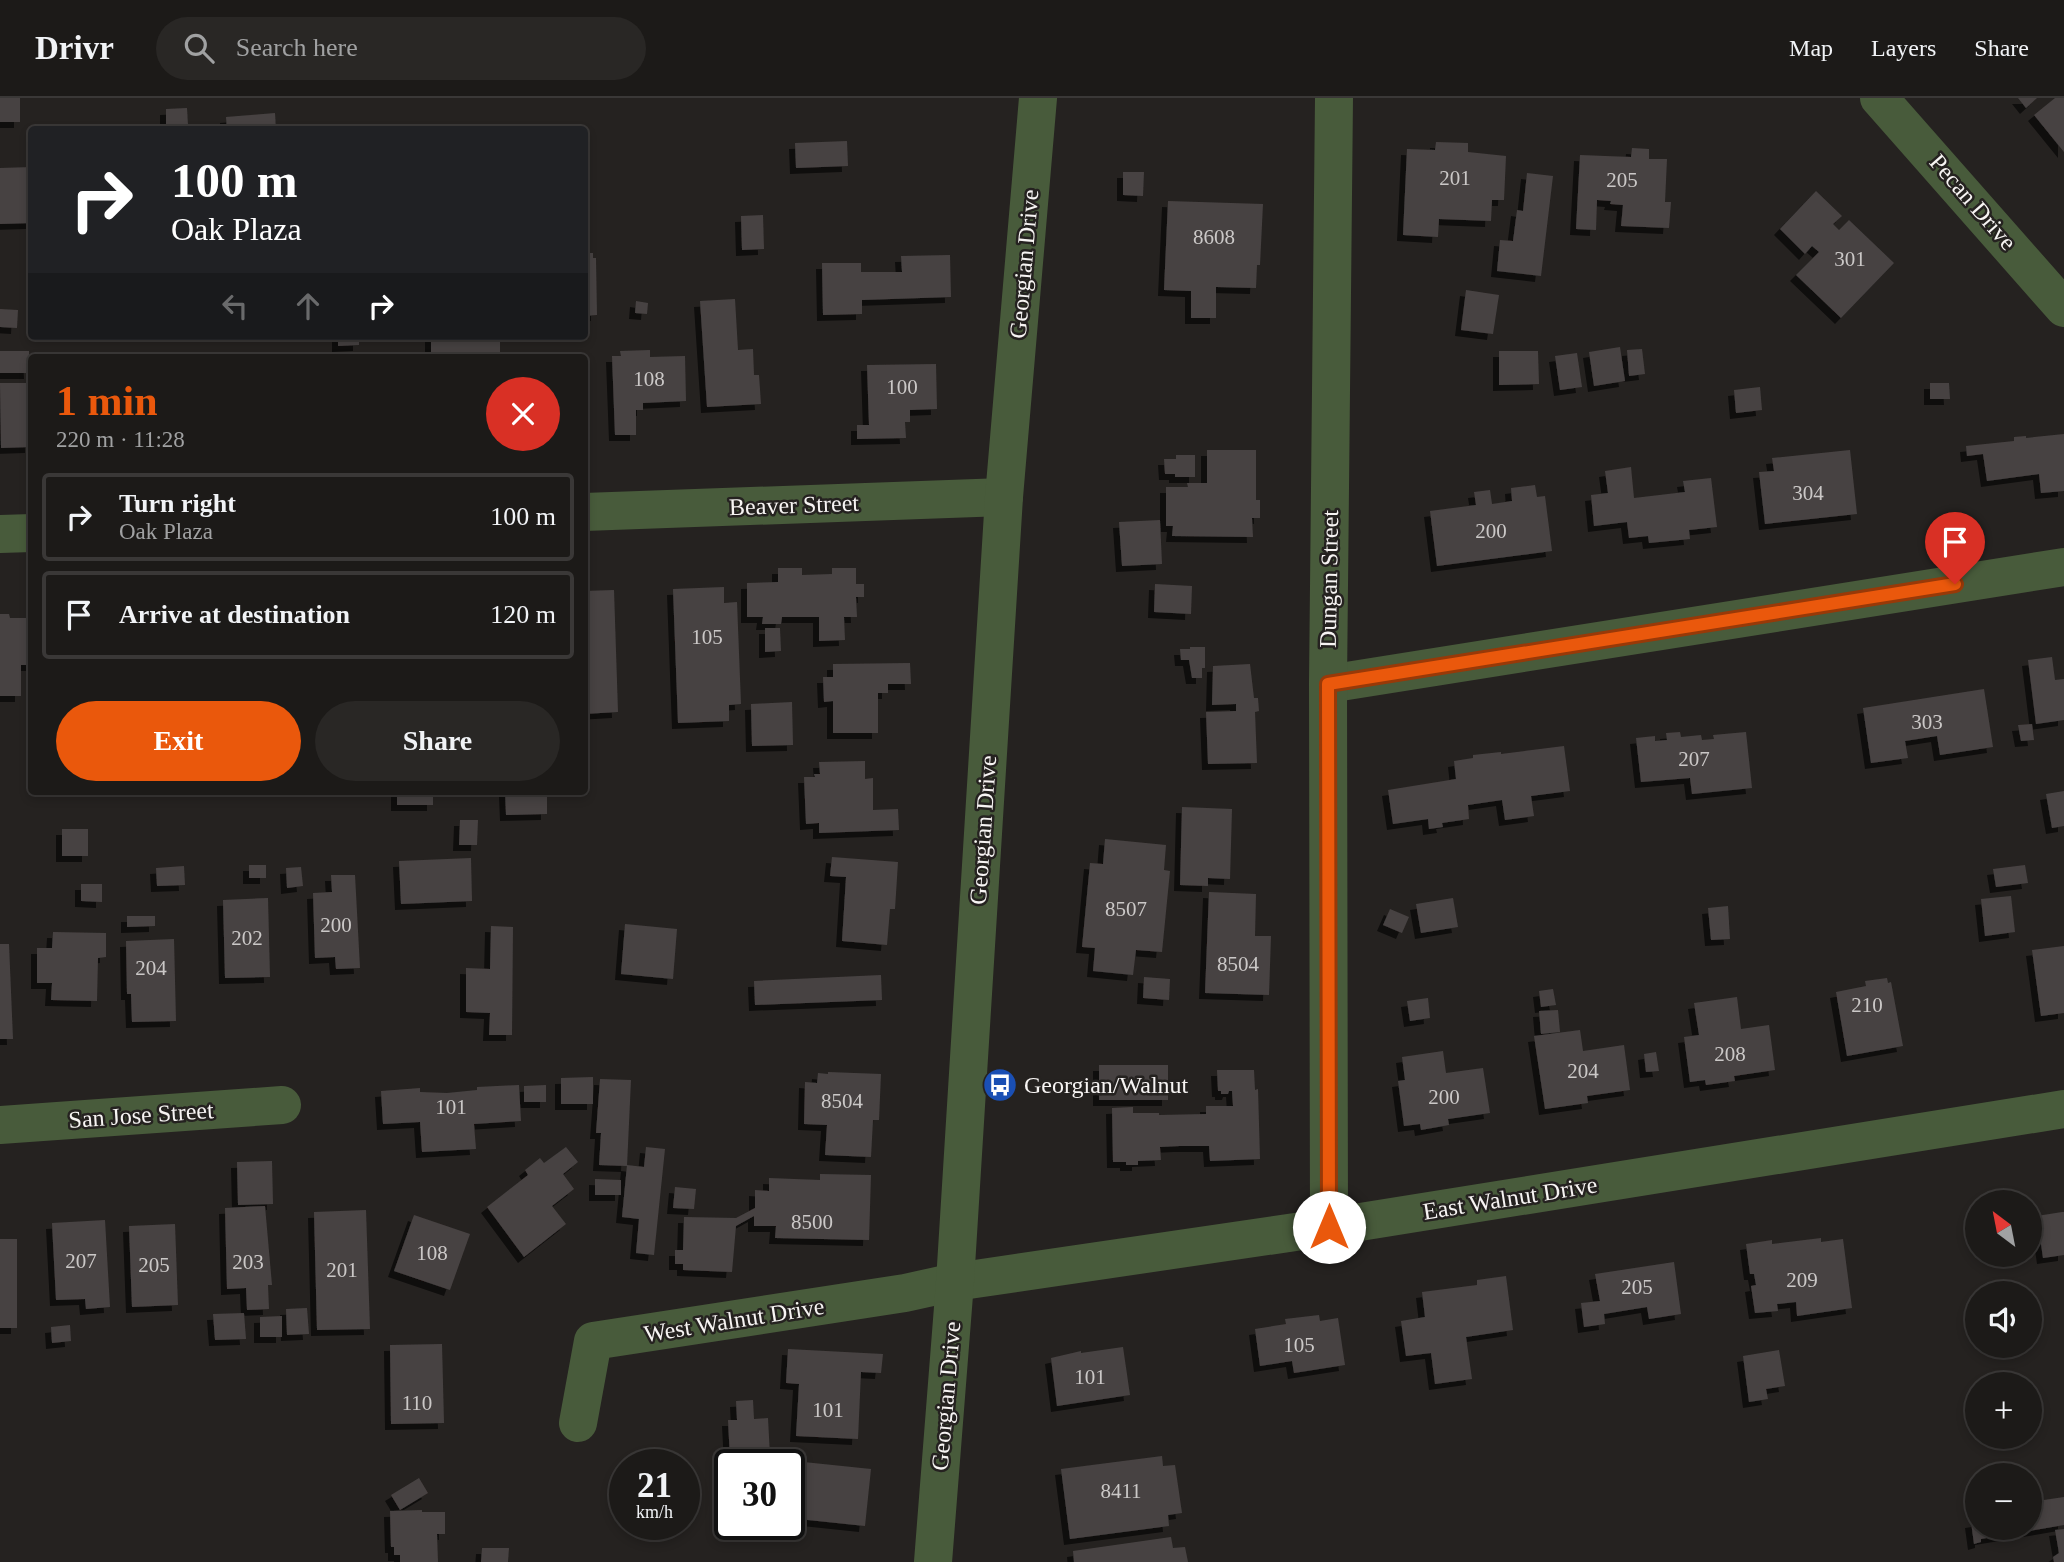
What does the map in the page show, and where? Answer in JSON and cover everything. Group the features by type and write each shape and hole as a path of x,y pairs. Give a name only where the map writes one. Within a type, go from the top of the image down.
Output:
{"street":[{"name":"Georgian Drive","path":"933,1562 955,1282 1004,497 1038,98"},
{"name":"Dungan Street","path":"1329,1227 1328,684 1334,98"},
{"name":"Pecan Drive","path":"1879,98 2064,308"},
{"name":"Beaver Street","path":"588,512 1004,497"},
{"path":"0,534 28,533"},
{"path":"1328,684 2064,567"},
{"name":"San Jose Street","path":"0,1125 282,1105"},
{"name":"East Walnut Drive","path":"955,1282 1329,1227 2064,1109"},
{"name":"West Walnut Drive","path":"578,1423 593,1341 905,1293 955,1282"}],"building":[{"path":"0,98 20,98 20,122 0,122"},
{"path":"2018,98 2037,98 2026,108"},
{"path":"2055,98 2064,98 2064,152 2034,115"},
{"path":"187,108 188,125 166,126 166,109"},
{"path":"275,113 276,126 227,126 226,117"},
{"path":"847,141 848,166 796,168 795,143"},
{"path":"1436,142 1468,143 1468,152 1506,156 1504,200 1492,200 1491,221 1439,219 1438,237 1403,235 1407,149 1435,150"},
{"path":"1632,148 1649,149 1649,159 1667,159 1665,202 1671,202 1669,228 1621,226 1623,205 1597,200 1596,230 1576,229 1580,155 1631,157"},
{"path":"28,167 28,223 0,224 0,168"},
{"path":"1123,172 1144,172 1143,196 1123,195"},
{"path":"1527,173 1553,176 1541,276 1497,271 1500,240 1513,241 1517,210 1523,211"},
{"path":"1816,191 1842,216 1833,224 1839,230 1849,220 1894,263 1841,318 1796,275 1819,252 1812,246 1805,254 1780,229"},
{"path":"1168,201 1263,204 1256,288 1216,287 1216,318 1191,318 1191,291 1164,290"},
{"path":"763,215 764,249 742,250 741,216"},
{"path":"588,253 593,253 593,258 596,258 597,315 588,316"},
{"path":"950,255 951,297 862,300 862,314 823,315 822,263 861,263 861,272 902,272 901,256"},
{"path":"1466,290 1499,295 1493,334 1461,330"},
{"path":"735,299 738,350 753,349 754,375 759,375 761,404 707,407 700,301"},
{"path":"636,301 648,303 647,314 635,313"},
{"path":"0,309 18,310 17,328 0,327"},
{"path":"338,340 359,340 359,345 338,346"},
{"path":"431,340 500,340 500,354 431,354"},
{"path":"1620,347 1625,381 1594,386 1589,352"},
{"path":"1642,349 1645,374 1629,376 1627,350"},
{"path":"650,350 650,357 685,356 686,401 643,403 643,410 636,410 636,435 615,435 612,356 621,356 620,351"},
{"path":"0,351 29,351 28,373 0,373"},
{"path":"1499,351 1538,351 1539,384 1499,385"},
{"path":"1577,353 1582,387 1560,390 1555,356"},
{"path":"936,364 937,409 910,410 910,422 905,422 906,438 857,439 857,425 869,425 867,365"},
{"path":"0,383 28,383 28,447 1,448"},
{"path":"1930,383 1949,383 1950,399 1930,399"},
{"path":"1760,387 1762,410 1736,413 1734,390"},
{"path":"2064,434 2064,491 2041,493 2039,474 1987,481 1983,454 1967,456 1966,446 2014,441 2014,437"},
{"path":"1207,450 1256,450 1256,500 1260,500 1260,518 1252,518 1253,537 1172,536 1173,526 1166,526 1166,487 1188,487 1187,483 1207,483"},
{"path":"1850,450 1857,514 1765,524 1759,472 1774,471 1772,458"},
{"path":"1176,455 1195,455 1195,477 1165,474 1164,459 1176,459"},
{"path":"1631,467 1634,498 1685,492 1683,481 1711,478 1717,527 1689,530 1690,539 1649,543 1648,536 1629,538 1627,522 1594,526 1591,495 1608,493 1605,471"},
{"path":"1535,485 1537,497 1545,496 1552,551 1437,566 1430,511 1476,505 1474,492 1490,490 1492,504 1512,501 1511,488"},
{"path":"1160,520 1162,564 1122,566 1119,522"},
{"path":"778,568 802,568 802,575 832,574 832,568 856,568 856,584 864,584 864,597 856,597 857,617 844,617 845,640 819,641 819,617 782,617 781,624 762,624 763,617 747,617 747,583 778,582"},
{"path":"1155,584 1192,586 1191,614 1154,612"},
{"path":"724,587 724,603 737,602 741,704 729,705 729,721 678,723 673,589"},
{"path":"614,590 618,712 588,714 588,591"},
{"path":"0,614 9,614 10,618 28,618 28,665 21,665 21,696 0,696"},
{"path":"765,628 780,628 781,651 765,652"},
{"path":"1205,647 1202,678 1192,678 1189,660 1181,660 1180,649"},
{"path":"2052,657 2055,680 2064,679 2064,720 2036,724 2028,660"},
{"path":"910,663 911,684 888,684 888,693 878,693 878,733 833,733 833,701 824,702 823,677 833,677 833,664"},
{"path":"1250,664 1254,698 1258,698 1259,711 1255,712 1257,763 1208,764 1206,712 1236,711 1236,704 1212,705 1213,666"},
{"path":"1984,689 1993,747 1940,755 1937,736 1905,741 1908,758 1871,763 1863,708"},
{"path":"792,702 793,745 752,746 751,704"},
{"path":"2032,724 2034,740 2021,741 2018,725"},
{"path":"1680,732 1681,737 1701,735 1702,740 1714,739 1713,735 1746,732 1752,788 1692,794 1690,778 1641,782 1636,738 1655,736 1655,741 1667,740 1666,733"},
{"path":"1564,746 1570,791 1531,796 1534,816 1505,820 1502,800 1468,805 1469,819 1442,823 1443,827 1429,829 1428,819 1393,824 1388,790 1456,779 1454,761 1473,758 1473,755"},
{"path":"865,761 865,779 873,778 873,810 898,809 899,830 819,833 819,823 806,824 804,777 820,774 819,762"},
{"path":"2064,791 2064,826 2052,828 2046,794"},
{"path":"397,795 433,795 433,805 397,805"},
{"path":"505,795 547,795 547,814 506,815"},
{"path":"1182,807 1232,809 1230,879 1208,878 1208,886 1180,885"},
{"path":"460,820 478,820 477,845 459,845"},
{"path":"62,829 88,829 88,856 62,856"},
{"path":"1105,839 1166,845 1164,870 1170,871 1162,952 1136,950 1133,975 1093,971 1095,948 1082,947 1090,863 1103,864"},
{"path":"832,857 898,862 895,909 890,909 887,945 842,941 846,877 830,876"},
{"path":"471,858 472,901 401,904 399,861"},
{"path":"249,865 266,865 266,878 249,878"},
{"path":"2025,865 2028,883 1996,887 1993,869"},
{"path":"184,866 185,885 157,886 156,868"},
{"path":"301,867 303,886 287,888 286,868"},
{"path":"331,875 355,875 360,968 336,969 335,957 315,958 313,893 332,892"},
{"path":"81,884 102,884 102,902 81,901"},
{"path":"1209,892 1256,894 1255,936 1271,936 1269,995 1205,993"},
{"path":"2011,896 2015,932 1985,936 1981,899"},
{"path":"268,898 270,977 225,978 223,900"},
{"path":"1453,898 1458,927 1421,933 1416,904"},
{"path":"1728,906 1730,939 1711,940 1708,908"},
{"path":"1390,909 1409,917 1402,933 1383,925"},
{"path":"127,916 155,916 155,926 127,927"},
{"path":"625,924 677,929 673,979 621,974"},
{"path":"491,926 513,927 512,1035 489,1035 490,1013 466,1012 466,968 490,969"},
{"path":"53,932 106,933 106,957 98,958 97,1001 51,1000 52,983 37,983 37,948 52,948"},
{"path":"174,939 176,1021 132,1022 131,994 127,994 126,941"},
{"path":"0,944 9,944 13,1039 0,1039"},
{"path":"2064,946 2064,1013 2041,1016 2032,950"},
{"path":"881,975 882,1000 755,1005 754,981"},
{"path":"1144,977 1170,979 1169,1000 1143,998"},
{"path":"1887,978 1888,983 1891,982 1903,1046 1847,1056 1836,992 1866,986 1865,981"},
{"path":"1553,989 1556,1005 1541,1007 1539,991"},
{"path":"1737,997 1741,1029 1769,1025 1775,1070 1734,1076 1735,1081 1706,1085 1705,1080 1690,1082 1684,1037 1699,1035 1694,1003"},
{"path":"1428,998 1430,1018 1410,1021 1407,1001"},
{"path":"1558,1010 1560,1032 1541,1034 1539,1011"},
{"path":"1580,1030 1583,1051 1624,1045 1630,1090 1587,1096 1588,1103 1545,1109 1534,1036"},
{"path":"1443,1051 1446,1073 1483,1068 1490,1113 1448,1119 1449,1125 1421,1130 1420,1124 1404,1126 1398,1081 1405,1080 1402,1057"},
{"path":"1656,1052 1659,1071 1646,1072 1644,1054"},
{"path":"1099,1065 1168,1065 1168,1100 1099,1100"},
{"path":"1217,1070 1254,1070 1255,1090 1258,1089 1260,1159 1210,1161 1209,1146 1180,1146 1160,1147 1161,1160 1138,1161 1138,1165 1113,1162 1112,1108 1133,1107 1133,1113 1159,1115 1206,1114 1206,1106 1233,1106 1232,1091 1221,1094 1221,1091 1218,1091"},
{"path":"818,1073 881,1074 879,1120 873,1120 871,1157 825,1155 827,1125 804,1124 805,1082 817,1083"},
{"path":"593,1077 593,1104 561,1104 561,1078"},
{"path":"600,1079 631,1080 627,1166 599,1165 601,1133 596,1133"},
{"path":"519,1085 521,1121 474,1124 476,1149 422,1152 420,1122 383,1124 381,1091 420,1088 420,1092 447,1093 477,1090 477,1087"},
{"path":"546,1085 546,1102 524,1102 524,1086"},
{"path":"566,1147 578,1162 563,1174 574,1189 552,1206 566,1224 524,1257 487,1207 528,1175 525,1170 540,1158 544,1163"},
{"path":"646,1147 665,1149 654,1255 636,1253 639,1219 622,1217 627,1165 644,1167"},
{"path":"272,1161 273,1204 238,1205 237,1162"},
{"path":"820,1174 871,1175 869,1240 775,1238 776,1226 754,1226 754,1216 736,1226 732,1272 683,1270 683,1264 675,1264 675,1250 683,1250 684,1217 736,1218 755,1208 755,1190 769,1191 769,1178 820,1180"},
{"path":"595,1179 621,1180 621,1195 595,1195"},
{"path":"675,1187 696,1189 694,1209 673,1208"},
{"path":"265,1206 272,1285 268,1285 269,1309 247,1310 246,1288 227,1289 225,1208"},
{"path":"366,1210 370,1329 317,1330 314,1212"},
{"path":"2064,1212 2064,1255 2043,1258 2042,1215"},
{"path":"414,1215 470,1234 450,1290 394,1271"},
{"path":"105,1220 110,1307 86,1309 85,1299 56,1300 52,1223"},
{"path":"175,1224 178,1305 132,1307 129,1226"},
{"path":"1821,1238 1821,1242 1843,1239 1852,1308 1797,1316 1796,1302 1777,1304 1778,1311 1755,1313 1751,1286 1756,1285 1754,1274 1750,1274 1746,1244"},
{"path":"0,1239 17,1239 17,1328 0,1328"},
{"path":"1674,1262 1681,1314 1649,1319 1647,1307 1604,1314 1605,1324 1584,1327 1581,1303 1600,1301 1595,1274"},
{"path":"1506,1276 1513,1330 1466,1337 1472,1379 1435,1384 1431,1353 1406,1356 1401,1321 1425,1317 1422,1292 1477,1285 1477,1280"},
{"path":"307,1308 309,1334 287,1335 286,1309"},
{"path":"244,1313 246,1339 215,1340 213,1314"},
{"path":"1319,1315 1320,1321 1338,1318 1345,1365 1294,1373 1292,1361 1260,1366 1255,1329 1286,1324 1285,1319"},
{"path":"282,1316 282,1337 260,1337 260,1317"},
{"path":"70,1325 71,1341 52,1343 51,1327"},
{"path":"442,1344 444,1423 391,1424 390,1345"},
{"path":"1123,1347 1130,1395 1057,1406 1051,1358 1081,1351"},
{"path":"788,1349 883,1354 881,1373 861,1372 858,1439 796,1436 799,1384 786,1383"},
{"path":"1779,1350 1785,1386 1766,1389 1768,1399 1749,1402 1743,1356"},
{"path":"753,1400 754,1419 768,1418 770,1449 729,1449 728,1420 737,1420 736,1401"},
{"path":"1162,1456 1163,1466 1175,1465 1182,1513 1168,1515 1169,1526 1070,1539 1061,1469"},
{"path":"805,1462 871,1469 865,1526 805,1520"},
{"path":"419,1478 428,1493 400,1510 391,1495"},
{"path":"2064,1497 2064,1525 2042,1529 2042,1500"},
{"path":"390,1511 445,1512 445,1534 437,1534 438,1562 400,1562 400,1555 394,1555 394,1547 391,1547"},
{"path":"2064,1529 2064,1562 2054,1562 2053,1557 2059,1553 2055,1530"},
{"path":"1171,1537 1173,1548 1185,1547 1188,1562 1074,1562 1073,1551"},
{"path":"482,1548 509,1548 508,1562 481,1562"}],"place":[{"name":"Georgian/Walnut","path":"1000,1085"}],"route":[{"path":"1329,1227 1328,684 1955,584"}]}
